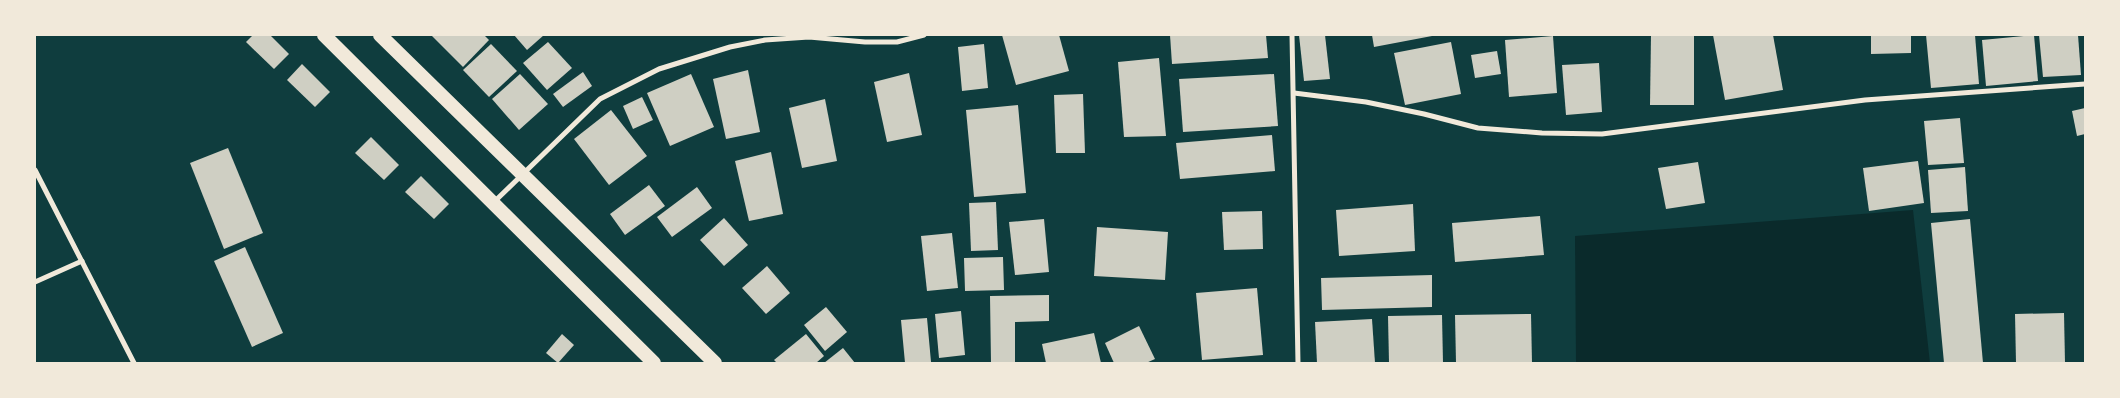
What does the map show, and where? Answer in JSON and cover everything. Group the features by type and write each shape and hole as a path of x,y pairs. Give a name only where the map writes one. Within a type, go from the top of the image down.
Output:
{"highway":[{"path":"324,35 654,363"},
{"path":"380,35 716,363"}],"street":[{"path":"494,202 600,99 658,69 730,47 765,40 809,37 897,42 924,35"},
{"path":"1292,35 1298,363"},
{"path":"1294,93 1366,102 1478,128 1542,133 1602,134 1865,100 2085,84"},
{"path":"35,170 134,363"},
{"path":"35,282 82,261"}],"water":[{"path":"1913,210 1930,363 1576,363 1575,236"}],"building":[{"path":"253,35 270,35 289,54 274,69 246,42"},
{"path":"431,35 484,35 489,40 463,67"},
{"path":"514,35 544,35 527,50"},
{"path":"1002,35 1059,35 1069,71 1016,85"},
{"path":"1170,35 1266,35 1268,58 1172,64"},
{"path":"1299,35 1325,35 1330,79 1304,81"},
{"path":"1372,35 1431,35 1432,36 1374,47"},
{"path":"1651,35 1694,35 1694,105 1650,105"},
{"path":"1713,35 1773,35 1783,90 1725,100"},
{"path":"1871,35 1911,35 1911,53 1871,54"},
{"path":"1926,35 1975,35 1979,84 1931,88"},
{"path":"2034,35 2038,81 1986,86 1982,40"},
{"path":"2039,35 2078,35 2081,75 2043,77"},
{"path":"1553,36 1557,93 1509,97 1505,40"},
{"path":"548,42 572,68 547,90 523,63"},
{"path":"1451,42 1461,94 1405,105 1394,53"},
{"path":"491,44 517,71 489,97 463,70"},
{"path":"984,44 988,88 962,91 958,47"},
{"path":"1497,51 1501,74 1475,78 1471,55"},
{"path":"1159,58 1166,136 1124,137 1118,62"},
{"path":"1599,63 1602,112 1566,115 1562,65"},
{"path":"302,64 330,92 315,107 287,80"},
{"path":"748,70 760,132 726,139 713,79"},
{"path":"583,72 592,86 563,107 553,94"},
{"path":"909,73 922,135 887,142 874,82"},
{"path":"520,74 548,104 519,130 492,99"},
{"path":"691,74 714,127 670,146 647,93"},
{"path":"1274,74 1278,126 1183,132 1179,79"},
{"path":"1083,94 1085,153 1056,153 1054,95"},
{"path":"642,97 653,120 633,129 623,106"},
{"path":"825,99 837,161 802,168 789,108"},
{"path":"1018,105 1026,193 974,197 966,110"},
{"path":"2085,108 2085,134 2077,136 2072,111"},
{"path":"611,110 647,156 609,185 574,139"},
{"path":"1960,118 1964,163 1928,165 1924,121"},
{"path":"1272,135 1275,171 1180,179 1176,143"},
{"path":"371,137 399,165 384,180 355,153"},
{"path":"228,148 263,233 224,249 190,163"},
{"path":"771,152 783,214 749,221 735,161"},
{"path":"1918,161 1924,203 1869,211 1863,168"},
{"path":"1698,162 1705,203 1666,209 1658,168"},
{"path":"1965,167 1968,211 1931,213 1928,170"},
{"path":"421,176 449,204 434,219 405,192"},
{"path":"649,185 665,206 625,235 610,214"},
{"path":"697,187 712,208 672,237 657,217"},
{"path":"996,202 998,250 971,251 969,203"},
{"path":"1413,204 1415,251 1339,256 1336,210"},
{"path":"1262,211 1263,249 1224,250 1222,212"},
{"path":"1540,216 1544,255 1455,262 1452,223"},
{"path":"724,218 748,245 724,266 700,240"},
{"path":"1044,219 1049,272 1015,275 1009,222"},
{"path":"1970,219 1983,363 1944,363 1931,223"},
{"path":"1097,227 1168,232 1165,280 1094,276"},
{"path":"952,233 958,288 927,291 921,236"},
{"path":"245,247 283,333 252,347 214,261"},
{"path":"1003,257 1004,290 965,291 964,258"},
{"path":"767,266 790,293 766,314 742,288"},
{"path":"1432,275 1432,307 1322,310 1321,278"},
{"path":"1257,288 1263,355 1202,360 1196,293"},
{"path":"1049,295 1049,321 1015,322 1015,363 991,363 990,296"},
{"path":"826,307 847,332 825,351 804,325"},
{"path":"961,311 965,355 939,358 935,314"},
{"path":"2064,313 2065,363 2016,363 2015,314"},
{"path":"1531,314 1532,363 1456,363 1455,315"},
{"path":"1442,315 1443,363 1389,363 1388,316"},
{"path":"927,318 931,362 905,363 901,320"},
{"path":"1372,319 1375,363 1317,363 1315,322"},
{"path":"1139,326 1155,359 1146,363 1114,363 1105,343"},
{"path":"1094,333 1101,363 1046,363 1042,344"},
{"path":"562,334 574,345 558,363 546,353"},
{"path":"806,334 824,356 816,363 777,363 774,360"},
{"path":"843,348 855,363 824,363"}]}
